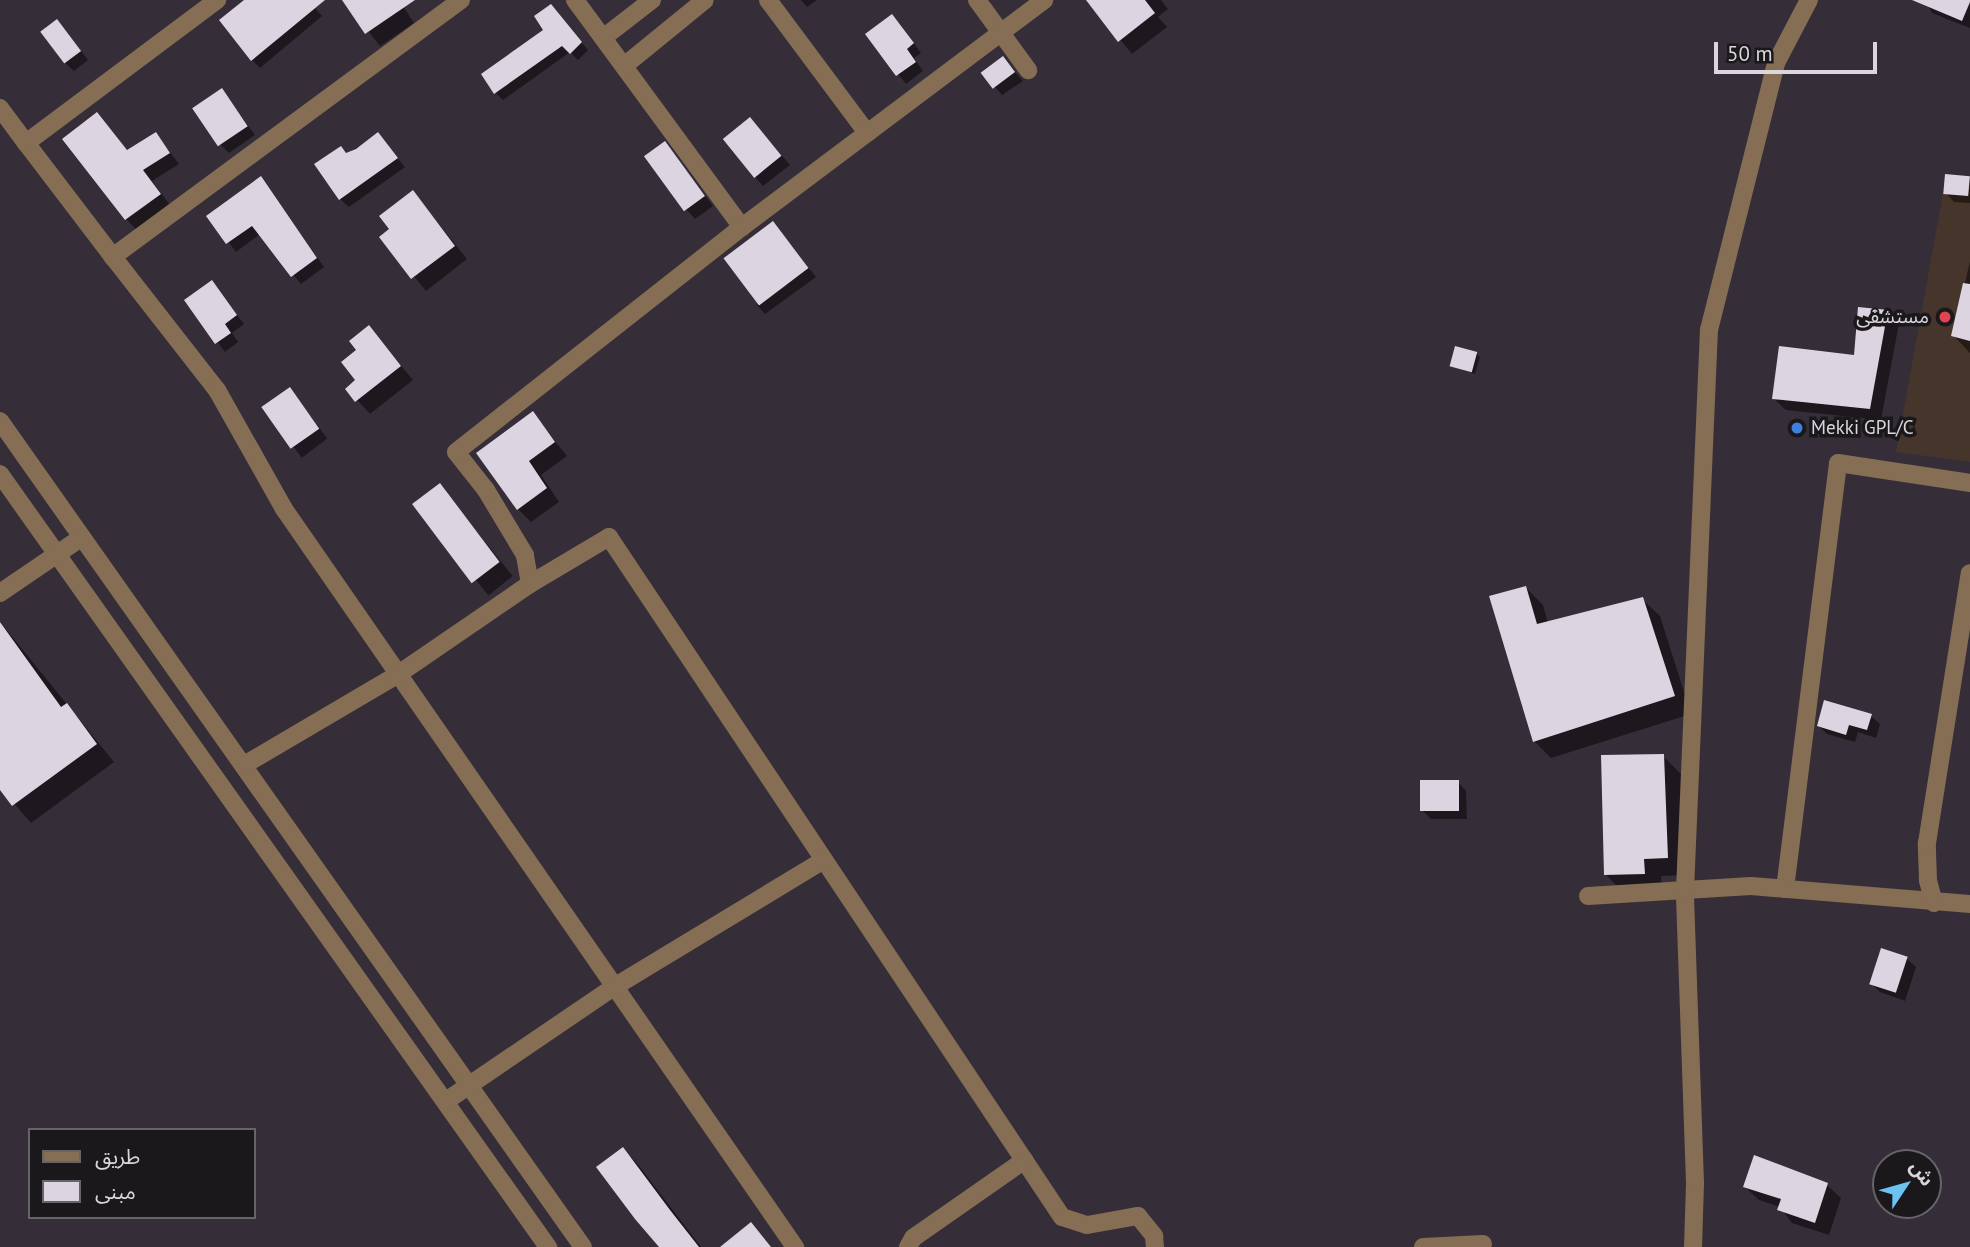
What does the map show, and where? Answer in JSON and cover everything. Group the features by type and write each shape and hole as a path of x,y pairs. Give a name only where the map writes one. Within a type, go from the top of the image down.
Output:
{"street":[{"path":"26,143 218,0"},
{"path":"113,257 461,0"},
{"path":"575,0 742,227"},
{"path":"603,38 652,0"},
{"path":"624,66 705,0"},
{"path":"768,0 867,133"},
{"path":"977,0 1028,71"},
{"path":"530,584 525,555 486,490 456,452 742,227 1045,0"},
{"path":"1693,1247 1695,1183 1685,890 1709,330 1776,63 1809,0"},
{"path":"0,108 217,390 284,509 795,1247"},
{"path":"0,421 473,1087 583,1247"},
{"path":"1784,889 1838,463 1970,483"},
{"path":"0,474 548,1247"},
{"path":"0,593 82,537"},
{"path":"244,765 397,675 530,584 608,537 1062,1217 1087,1225 1139,1216 1154,1236 1155,1247"},
{"path":"1934,903 1927,880 1927,843 1970,573"},
{"path":"446,1101 473,1087 614,987 824,860"},
{"path":"1588,896 1751,886 1970,904"},
{"path":"908,1247 913,1238 1025,1160"},
{"path":"1423,1247 1483,1244"}],"shaded area":[{"name":"مستشفى","path":"1946,177 1970,182 1970,462 1896,452"}],"building":[{"path":"244,0 325,0 251,61 219,20"},
{"path":"342,0 415,0 365,34"},
{"path":"1086,0 1145,0 1155,13 1118,42"},
{"path":"1912,0 1970,0 1970,2 1962,21"},
{"path":"551,4 582,42 570,54 562,46 494,94 481,74 543,30 534,16"},
{"path":"892,14 914,43 907,49 916,62 896,76 865,34"},
{"path":"57,19 81,51 64,64 40,32"},
{"path":"1003,56 1015,72 993,89 981,73"},
{"path":"222,88 248,126 218,146 192,108"},
{"path":"97,112 127,150 156,132 170,153 143,170 161,194 125,220 62,139"},
{"path":"750,117 781,156 754,178 723,139"},
{"path":"378,132 398,158 339,200 314,164 341,146 346,153 356,149"},
{"path":"665,141 705,196 684,211 644,156"},
{"path":"1945,174 1970,176 1968,196 1943,194"},
{"path":"261,176 317,258 291,277 252,226 226,244 206,216"},
{"path":"413,190 455,246 411,279 379,237 389,229 379,216"},
{"path":"773,221 809,268 759,305 723,258"},
{"path":"212,280 237,315 225,324 231,333 215,344 184,300"},
{"path":"1963,283 1970,284 1970,341 1951,336"},
{"path":"1858,307 1888,310 1870,409 1772,399 1779,346 1854,355"},
{"path":"369,325 401,366 355,402 345,389 355,380 341,362 356,350 349,341"},
{"path":"1455,346 1477,352 1472,372 1450,366"},
{"path":"290,387 319,429 291,449 261,407"},
{"path":"533,411 555,442 529,461 547,488 517,510 476,453"},
{"path":"440,483 500,562 472,583 412,504"},
{"path":"1526,586 1537,624 1643,597 1675,696 1533,742 1489,596"},
{"path":"0,622 61,707 67,703 97,744 12,806 0,790"},
{"path":"1824,700 1872,714 1867,730 1849,725 1846,735 1817,726"},
{"path":"1664,754 1668,858 1644,859 1645,874 1604,875 1601,755"},
{"path":"1420,780 1459,780 1459,811 1420,811"},
{"path":"1881,948 1908,957 1896,993 1869,984"},
{"path":"623,1147 699,1247 659,1247 635,1219 596,1167"},
{"path":"1754,1155 1828,1183 1815,1223 1777,1210 1781,1199 1743,1187"},
{"path":"751,1222 771,1247 720,1247"}],"place":[{"name":"مستشفى","path":"1945,317"},
{"name":"Mekki GPL/C","path":"1797,428"}]}
